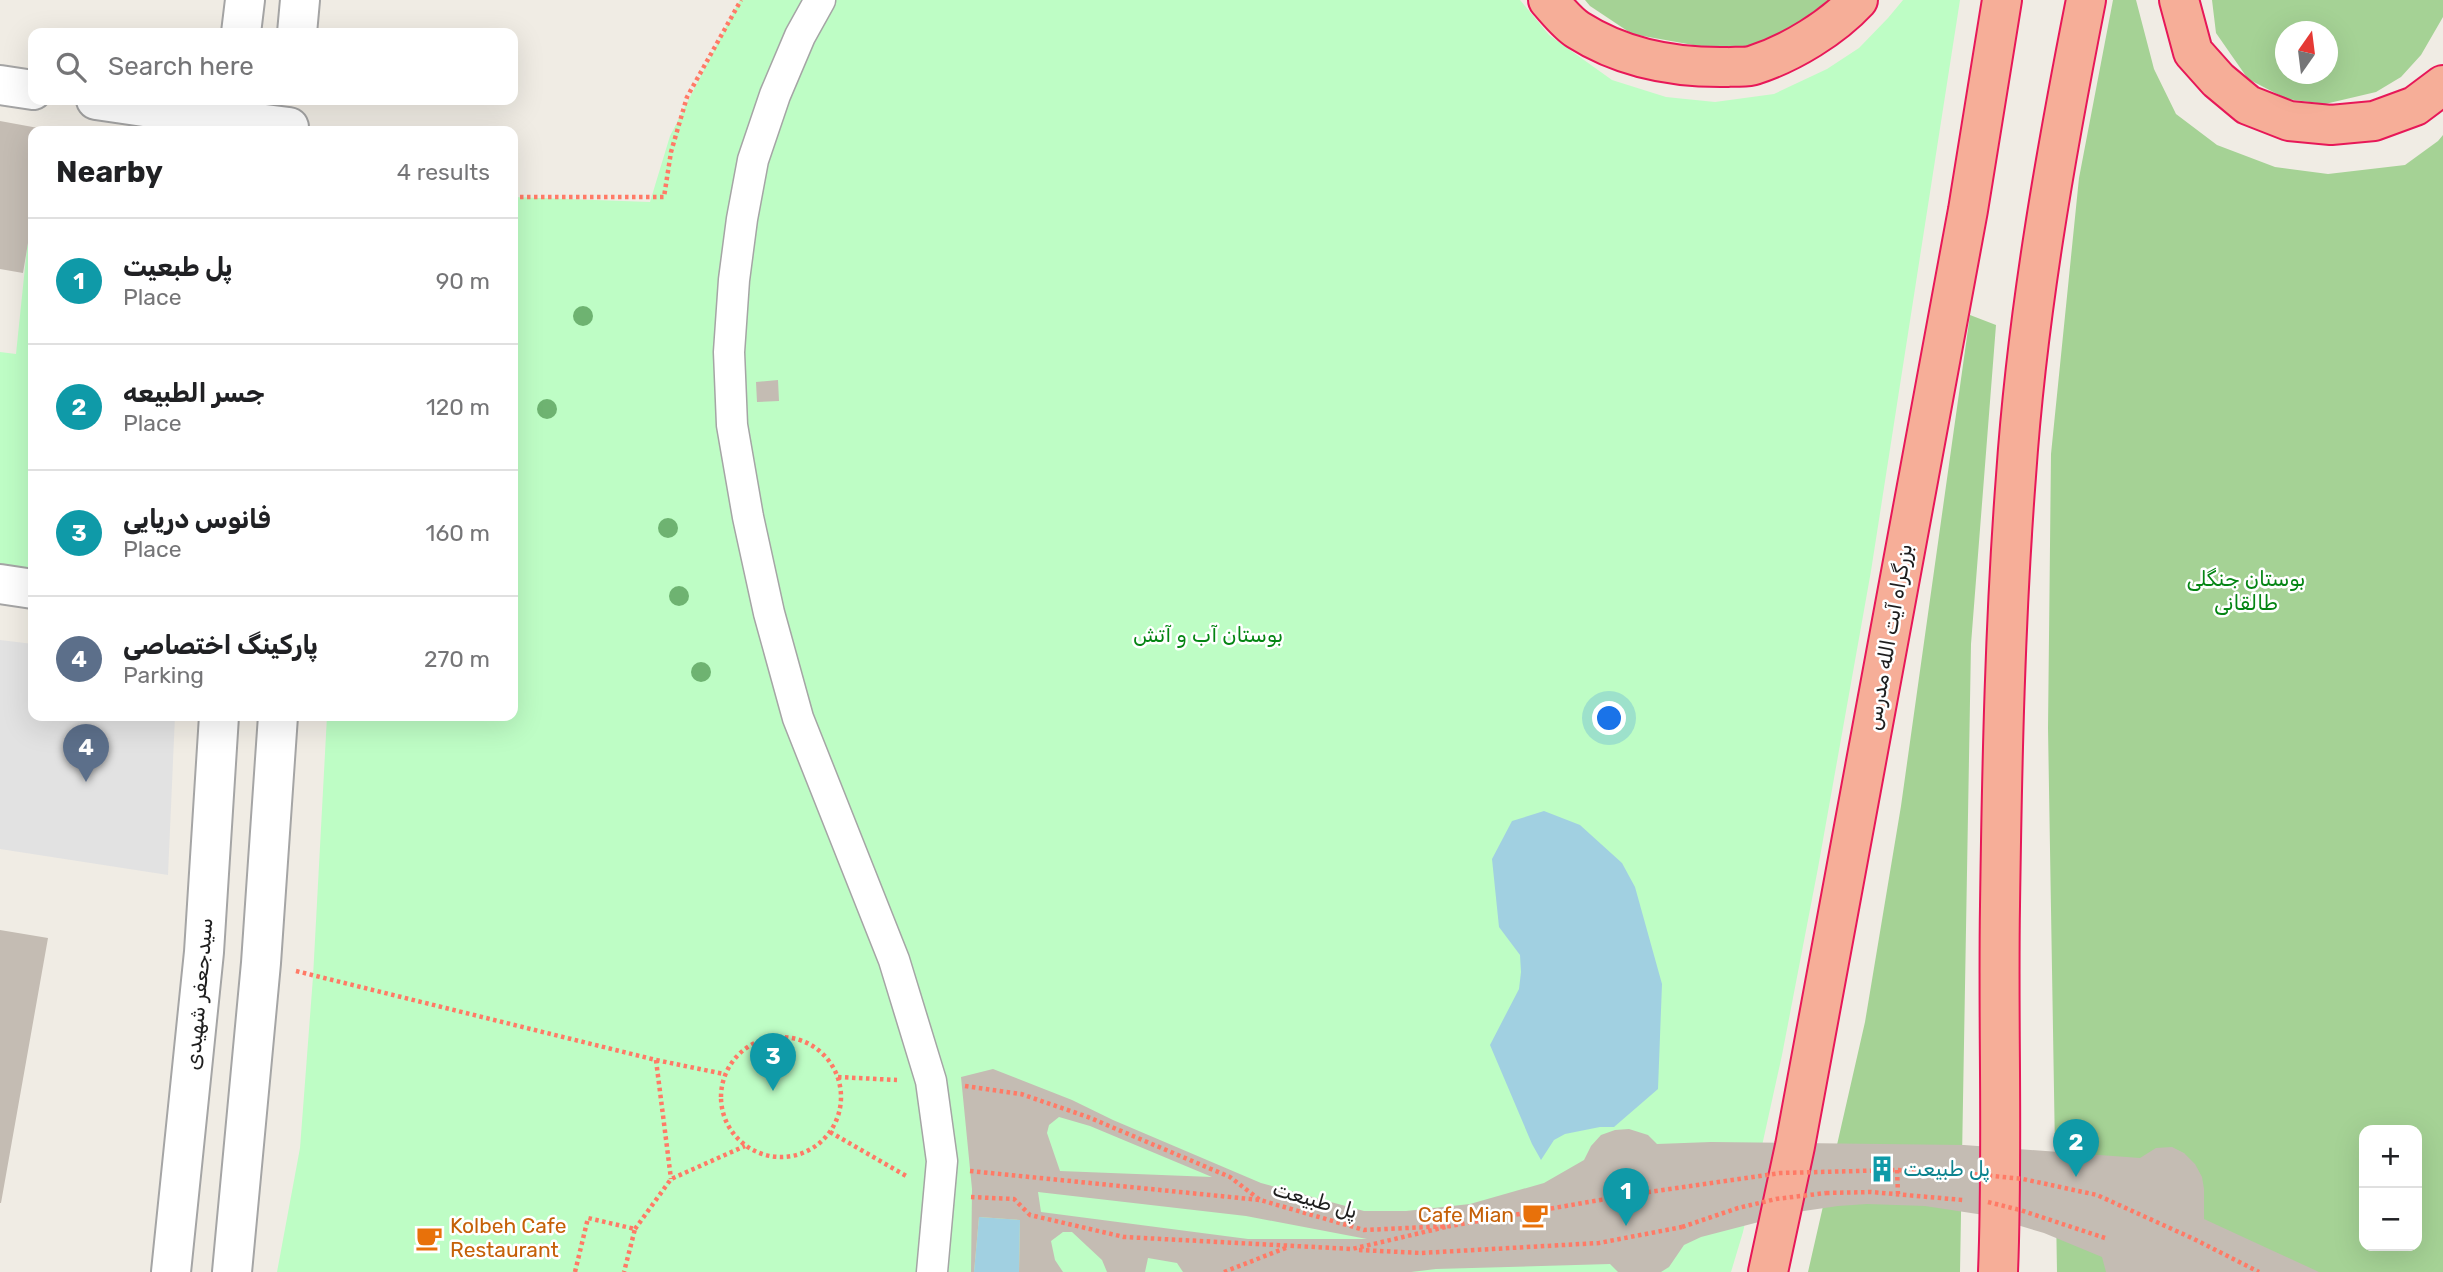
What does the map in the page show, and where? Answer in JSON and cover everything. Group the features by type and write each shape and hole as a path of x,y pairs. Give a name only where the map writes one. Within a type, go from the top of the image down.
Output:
{"highway":[{"path":"1548,0 1577,29 1622,52 1673,64 1714,67 1752,66 1788,51 1824,29 1858,0"},
{"name":"بزرگراه آیت الله مدرس","path":"1768,1272 1796,1146 1965,223 2002,0"},
{"path":"1998,1272 2001,1119 2000,894 2005,670 2016,475 2045,223 2086,0"},
{"path":"2179,0 2193,52 2218,80 2248,106 2289,121 2331,125 2374,121 2415,106 2443,85"}],"street":[{"path":"242,28 245,0"},
{"path":"297,28 300,0"},
{"path":"820,0 800,36 780,83 753,160 734,280 729,352 732,425 769,613 798,718 894,960 931,1082 942,1161 932,1272"},
{"path":"0,86 28,89"},
{"path":"137,105 234,117 290,119"},
{"path":"0,584 28,588"},
{"name":"سیدجعفر شهیدی","path":"171,1272 204,952 219,721"},
{"path":"232,1272 261,963 278,721"},
{"path":"204,952 261,963"}],"path":[{"path":"518,197 664,197 671,152 687,97 741,0"},
{"path":"261,963 656,1060 724,1074"},
{"path":"771,1037 792,1037 812,1045 827,1059 838,1077 841,1096 839,1115 830,1132 816,1145 800,1154 781,1157 762,1154 745,1146 731,1131 722,1114 720,1094 724,1074 735,1056 752,1044 771,1037"},
{"path":"656,1060 671,1179"},
{"path":"838,1077 931,1082 1021,1094 1088,1117 1230,1177 1260,1200"},
{"path":"830,1132 940,1196 1014,1199 1030,1215 1124,1237 1421,1253 1599,1243 1682,1227 1738,1208 1776,1199 1826,1193 1898,1194 1964,1200"},
{"path":"624,1272 635,1229 671,1179 745,1146"},
{"name":"پل طبیعت","path":"970,1171 1260,1200 1364,1230 1450,1226 1741,1177 1830,1170 1963,1173 2023,1179 2097,1195 2259,1272"},
{"path":"1897,1170 1898,1194"},
{"path":"1976,1201 2020,1210 2105,1238"},
{"path":"575,1272 588,1217 635,1229"},
{"path":"1352,1249 1450,1226"},
{"path":"1224,1272 1290,1246"}],"green space":[{"name":"بوستان آب و آتش","path":"740,0 1520,0 1549,35 1612,80 1666,97 1715,102 1774,94 1827,69 1859,48 1903,0 1960,0 1871,571 1818,868 1782,1055 1743,1232 1731,1272 277,1272 300,1148 313,977 327,721 518,721 518,197 650,202 670,136"},
{"path":"1585,0 1837,0 1770,48 1721,50 1632,34"},
{"name":"بوستان جنگلی طالقانی","path":"2113,0 2136,0 2154,69 2176,114 2217,145 2275,167 2328,174 2405,165 2443,135 2443,1272 2057,1272 2048,728 2051,454 2079,178"},
{"path":"2212,0 2443,0 2443,17 2421,55 2401,77 2376,92 2325,104 2287,99 2248,79 2216,33"},
{"path":"28,238 28,572 0,568 0,352 16,354"},
{"path":"1970,315 1996,325 1971,644 1960,1272 1808,1272 1865,1022 1901,806"}],"shaded area":[{"path":"0,640 28,643 28,721 175,721 168,875 0,849"}],"water":[{"path":"1544,811 1580,825 1622,863 1635,887 1662,984 1658,1089 1614,1127 1565,1134 1554,1140 1541,1160 1490,1045 1519,989 1521,972 1520,955 1499,927 1492,859 1512,821"},
{"path":"979,1217 1020,1220 1019,1272 974,1272"}],"building":[{"path":"0,121 28,126 28,243 23,273 0,269"},
{"path":"778,380 779,401 757,402 756,382"},
{"path":"0,930 48,938 1,1203 0,1203"},
{"name":"پل طبیعت","path":"993,1069 1072,1100 1261,1183 1364,1211 1406,1211 1470,1204 1544,1183 1584,1160 1601,1135 1615,1130 1629,1129 1648,1135 1657,1144 1711,1142 1964,1145 2140,1158 2156,1148 2172,1147 2184,1153 2195,1164 2202,1177 2204,1219 2319,1272 2106,1272 2102,1257 2044,1233 1984,1215 1925,1206 1867,1204 1797,1212 1701,1237 1684,1245 1669,1267 1661,1272 1618,1272 1610,1264 1411,1272 1183,1272 1177,1263 1148,1258 1145,1272 1107,1272 1102,1260 1072,1232 1063,1232 1051,1241 1055,1260 1063,1272 1019,1272 1020,1220 979,1217 974,1272 971,1272 972,1189 961,1077","holes":["1059,1117 1090,1126 1212,1177 1060,1171 1047,1133 1049,1125","1038,1192 1246,1216 1367,1239 1248,1239 1041,1212"]}],"place":[{"name":"پارکینگ اختصاصی","path":"86,782"},
{"name":"فانوس دریایی","path":"773,1091"},
{"name":"پل طبیعت","path":"1882,1169"},
{"name":"جسر الطبيعه","path":"2076,1177"},
{"name":"Cafe Mian","path":"1535,1215"},
{"name":"پل طبعیت","path":"1626,1226"},
{"name":"Kolbeh Cafe Restaurant","path":"429,1238"}]}
